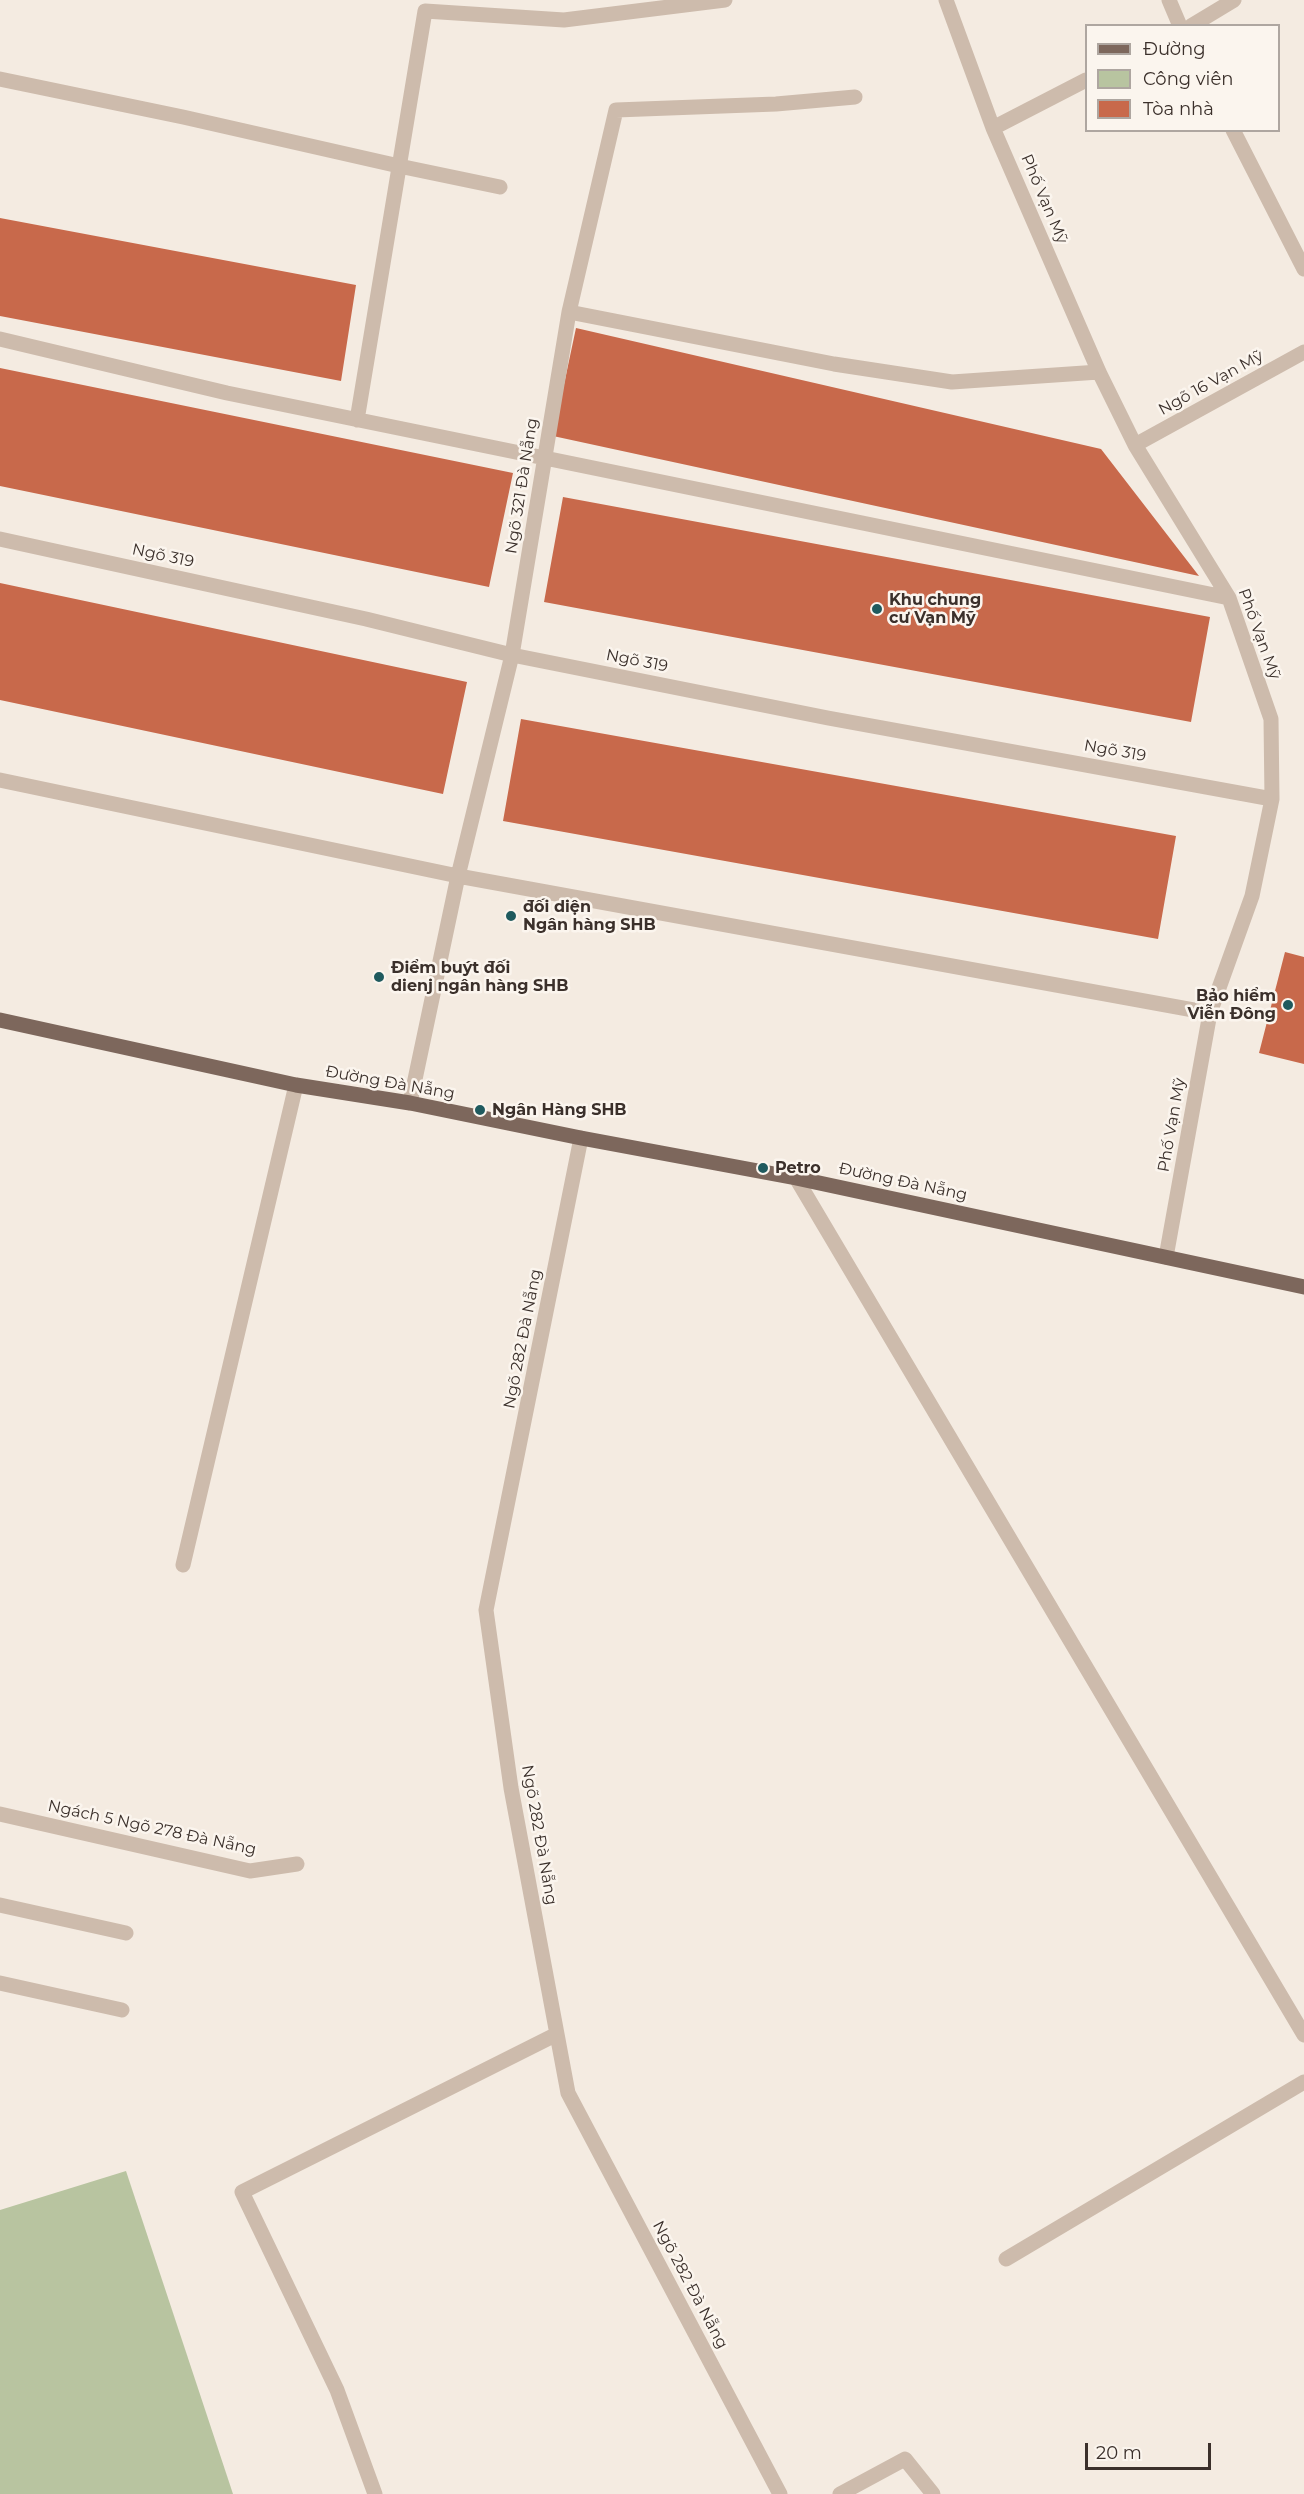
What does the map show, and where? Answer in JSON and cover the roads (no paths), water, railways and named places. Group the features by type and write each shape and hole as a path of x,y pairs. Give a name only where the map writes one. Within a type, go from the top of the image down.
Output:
{"main road":[{"name":"Đường Đà Nẵng","path":"0,1020 296,1085 410,1103 796,1178 1304,1287"}],"street":[{"path":"357,420 425,11 564,20 726,0"},
{"name":"Phố Vạn Mỹ","path":"946,0 993,128 1099,372 1135,445 1229,598 1271,719 1272,799 1252,896 1210,1013 1166,1257"},
{"path":"1169,0 1179,24"},
{"path":"1194,24 1234,0"},
{"path":"0,79 500,187"},
{"path":"993,128 1085,81"},
{"name":"Ngõ 321 Đà Nẵng","path":"410,1103 458,876 512,655 569,312 615,110 776,104 855,97"},
{"path":"1234,132 1304,269"},
{"path":"569,312 834,364 952,382 1099,372"},
{"path":"0,339 227,393 544,459 1045,558 1229,598"},
{"name":"Ngõ 16 Vạn Mỹ","path":"1135,445 1304,352"},
{"name":"Ngõ 319","path":"0,539 366,619 512,655 840,720 1272,799"},
{"path":"0,780 458,876 1210,1013"},
{"path":"183,1565 296,1085"},
{"name":"Ngõ 282 Đà Nẵng","path":"581,1138 486,1610 511,1788 568,2093 780,2494"},
{"path":"796,1178 1304,2035"},
{"name":"Ngách 5 Ngõ 278 Đà Nẵng","path":"0,1814 250,1871 297,1864"},
{"path":"0,1905 126,1933"},
{"path":"0,1983 122,2010"},
{"path":"375,2494 337,2390 242,2192 557,2034"},
{"path":"1006,2259 1304,2082"},
{"path":"840,2494 905,2459 933,2494"}],"place":[{"name":"Khu chung cư Vạn Mỹ","path":"877,609"},
{"name":"đối diện Ngân hàng SHB","path":"511,916"},
{"name":"Điểm buýt đối dienj ngân hàng SHB","path":"379,977"},
{"name":"Bảo hiểm Viễn Đông","path":"1288,1005"},
{"name":"Ngân Hàng SHB","path":"480,1110"},
{"name":"Petro","path":"763,1168"}]}
